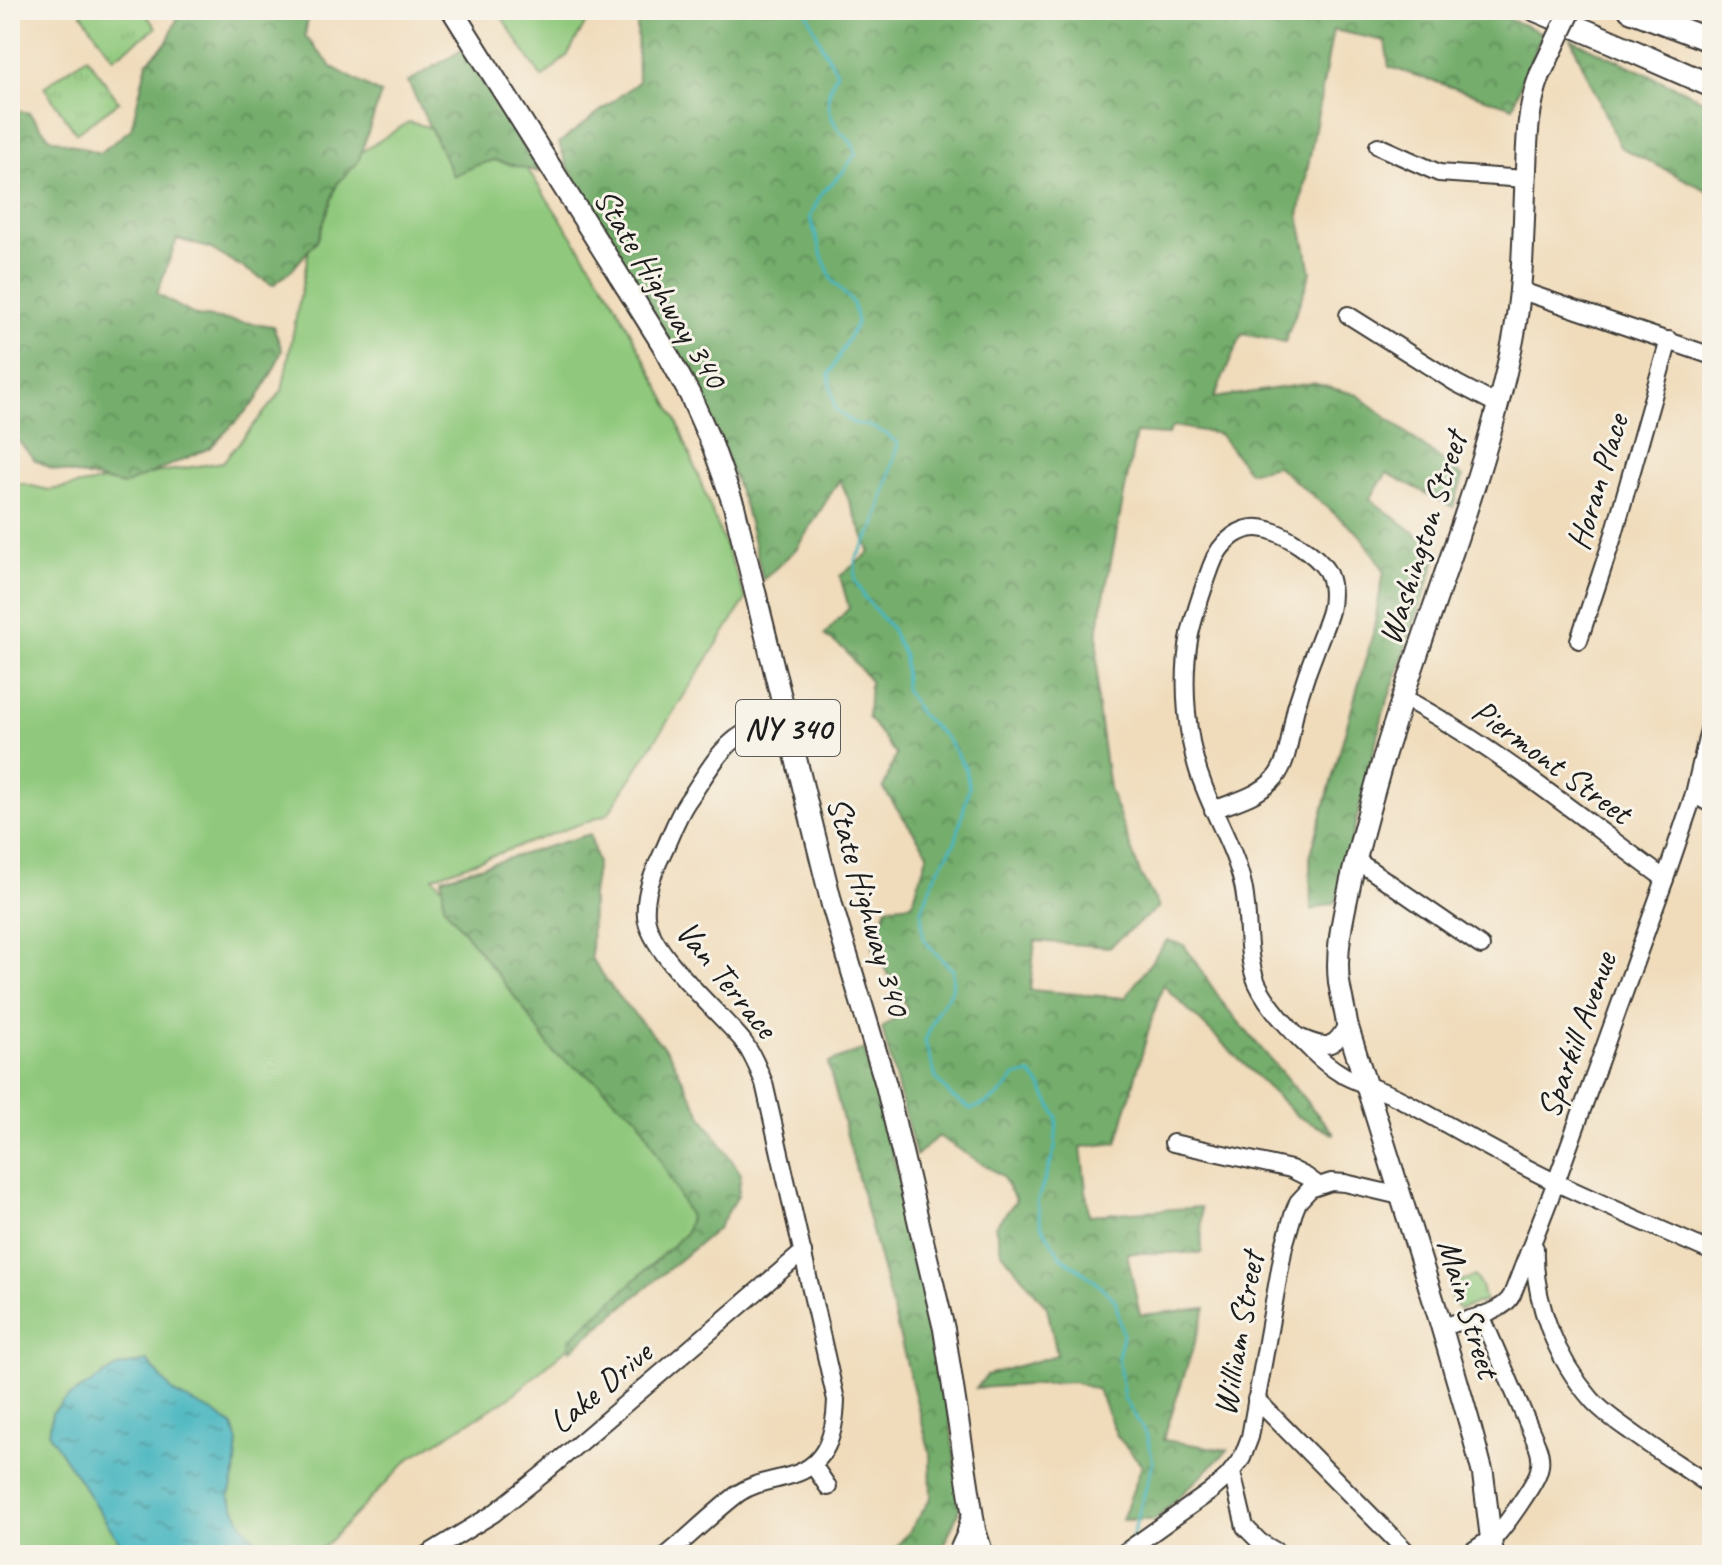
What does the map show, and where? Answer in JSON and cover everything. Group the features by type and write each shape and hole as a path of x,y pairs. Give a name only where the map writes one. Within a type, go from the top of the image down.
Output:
{"highway":[{"path":"1536,10 1712,86"},
{"path":"1630,10 1712,41"}],"main road":[{"name":"State Highway 340","path":"452,10 662,344 690,395 734,506 832,905 886,1085 944,1329 971,1508 983,1555"},
{"name":"Washington Street","path":"1365,1084 1347,1024 1339,981 1339,944 1366,819 1402,697 1498,405 1514,336 1519,290 1530,110 1540,75 1571,10"},
{"name":"Main Street","path":"1365,1084 1482,1468 1492,1548"},
{"path":"958,1555 969,1529 971,1508"},
{"path":"1470,1555 1492,1548"}],"street":[{"path":"1378,146 1439,173 1525,179"},
{"path":"1519,290 1712,356"},
{"path":"1348,315 1456,383 1498,405"},
{"name":"Horan Place","path":"1579,640 1614,534 1669,340"},
{"path":"1213,810 1265,788 1278,774 1286,754 1296,707 1330,610 1332,589 1327,570 1311,554 1282,534 1263,528 1243,531 1226,539 1214,556 1190,636 1186,674 1187,714 1193,753 1202,783 1213,810 1229,843 1241,877 1251,959 1256,981 1266,999 1326,1064 1343,1075 1388,1092 1556,1182 1712,1252"},
{"name":"Piermont Street","path":"1402,697 1474,739 1665,879"},
{"name":"Sparkill Avenue","path":"1507,1303 1537,1233 1665,879 1694,794 1712,717"},
{"name":"Van Terrace","path":"786,721 751,730 733,740 717,759 683,809 654,871 646,898 646,918 665,956 742,1041 756,1062 764,1083 836,1400 835,1423 827,1447 813,1465"},
{"path":"1694,794 1712,805"},
{"path":"1356,860 1481,946"},
{"path":"1298,1036 1317,1045 1329,1045 1340,1038 1347,1024"},
{"path":"1173,1143 1291,1169 1318,1185 1345,1183 1400,1196"},
{"name":"William Street","path":"1124,1553 1211,1491 1232,1472 1246,1449 1289,1226 1298,1202 1318,1185"},
{"path":"1537,1233 1536,1275 1547,1325 1568,1366 1592,1401 1712,1487"},
{"name":"Lake Drive","path":"438,1552 542,1475 803,1252"},
{"path":"1441,1327 1496,1310 1507,1303 1529,1305 1547,1325"},
{"path":"1481,1315 1541,1460 1537,1476 1492,1548"},
{"path":"1256,1399 1410,1555"},
{"path":"667,1555 740,1493 756,1484 796,1474 813,1465 828,1487"},
{"path":"1232,1472 1245,1527 1260,1542 1282,1555"}],"green space":[{"path":"85,10 143,10 156,28 113,58 81,13"},
{"path":"181,10 315,10 309,13 305,36 332,67 381,94 358,162 337,184 318,239 292,270 273,285 209,248 177,239 157,294 196,316 273,326 282,350 256,401 210,448 124,485 53,469 35,460 13,435 10,436 10,109 29,113 50,138 100,153 131,129 147,62 167,42"},
{"path":"497,10 593,10 567,56 542,78"},
{"path":"633,10 1487,10 1543,33 1513,107 1389,67 1385,41 1333,30 1299,216 1311,272 1285,342 1242,334 1214,398 1313,383 1358,395 1463,477 1453,507 1387,473 1370,499 1439,551 1383,714 1336,902 1311,910 1310,857 1373,633 1384,570 1360,535 1277,466 1249,472 1219,434 1173,426 1167,435 1136,433 1098,628 1097,702 1109,788 1140,873 1159,907 1109,947 1035,941 1030,990 1125,998 1167,940 1184,945 1225,1006 1335,1135 1297,1116 1163,985 1117,1143 1081,1147 1089,1215 1201,1207 1202,1253 1127,1253 1140,1315 1206,1308 1163,1440 1228,1450 1155,1520 1122,1520 1142,1465 1117,1436 1098,1390 1073,1382 976,1388 987,1375 1057,1355 1047,1307 1001,1251 995,1226 1016,1201 1002,1176 938,1136 916,1156 882,1028 907,1008 873,948 887,907 912,904 928,853 883,788 896,755 868,717 870,681 845,650 824,635 849,608 840,576 870,552 840,479 797,548 763,580 745,507 704,398 567,166 559,143 638,82 637,21"},
{"path":"1571,39 1712,104 1712,193 1620,147"},
{"path":"462,50 539,172 494,160 453,176 408,82"},
{"path":"87,57 119,102 76,133 44,87"},
{"path":"409,122 514,149 610,293 676,419 746,599 608,814 433,877 645,1103 711,1225 509,1398 410,1458 316,1555 10,1555 10,481 49,490 223,462 282,391 323,176"},
{"path":"590,834 597,862 592,894 591,958 617,995 669,1053 702,1116 741,1174 738,1196 718,1228 571,1350 569,1340 685,1234 690,1217 638,1117 600,1084 554,1053 444,906 442,878"},
{"path":"864,1049 915,1237 948,1405 961,1505 943,1548 936,1555 889,1555 909,1532 931,1498 930,1453 828,1063"},
{"path":"1474,1276 1485,1301 1460,1309 1451,1298 1450,1285"}],"water":[{"path":"147,1361 175,1394 213,1412 233,1426 238,1442 229,1496 242,1523 267,1555 139,1555 124,1549 49,1434 52,1413 67,1398 117,1367"}],"waterway":[{"path":"806,10 837,72 829,92 830,113 856,153 843,172 821,194 810,217 832,280 853,303 857,322 829,375 835,409 853,423 887,434 898,444 875,526 855,560 855,580 865,598 890,627 904,656 905,689 920,714 947,739 966,769 969,788 956,840 934,877 922,910 923,938 953,970 952,990 937,1012 925,1041 936,1078 952,1097 971,1109 996,1097 1015,1076 1031,1074 1057,1117 1055,1149 1037,1202 1041,1225 1061,1257 1115,1300 1123,1335 1118,1357 1124,1398 1147,1436 1153,1462 1132,1538"}]}
